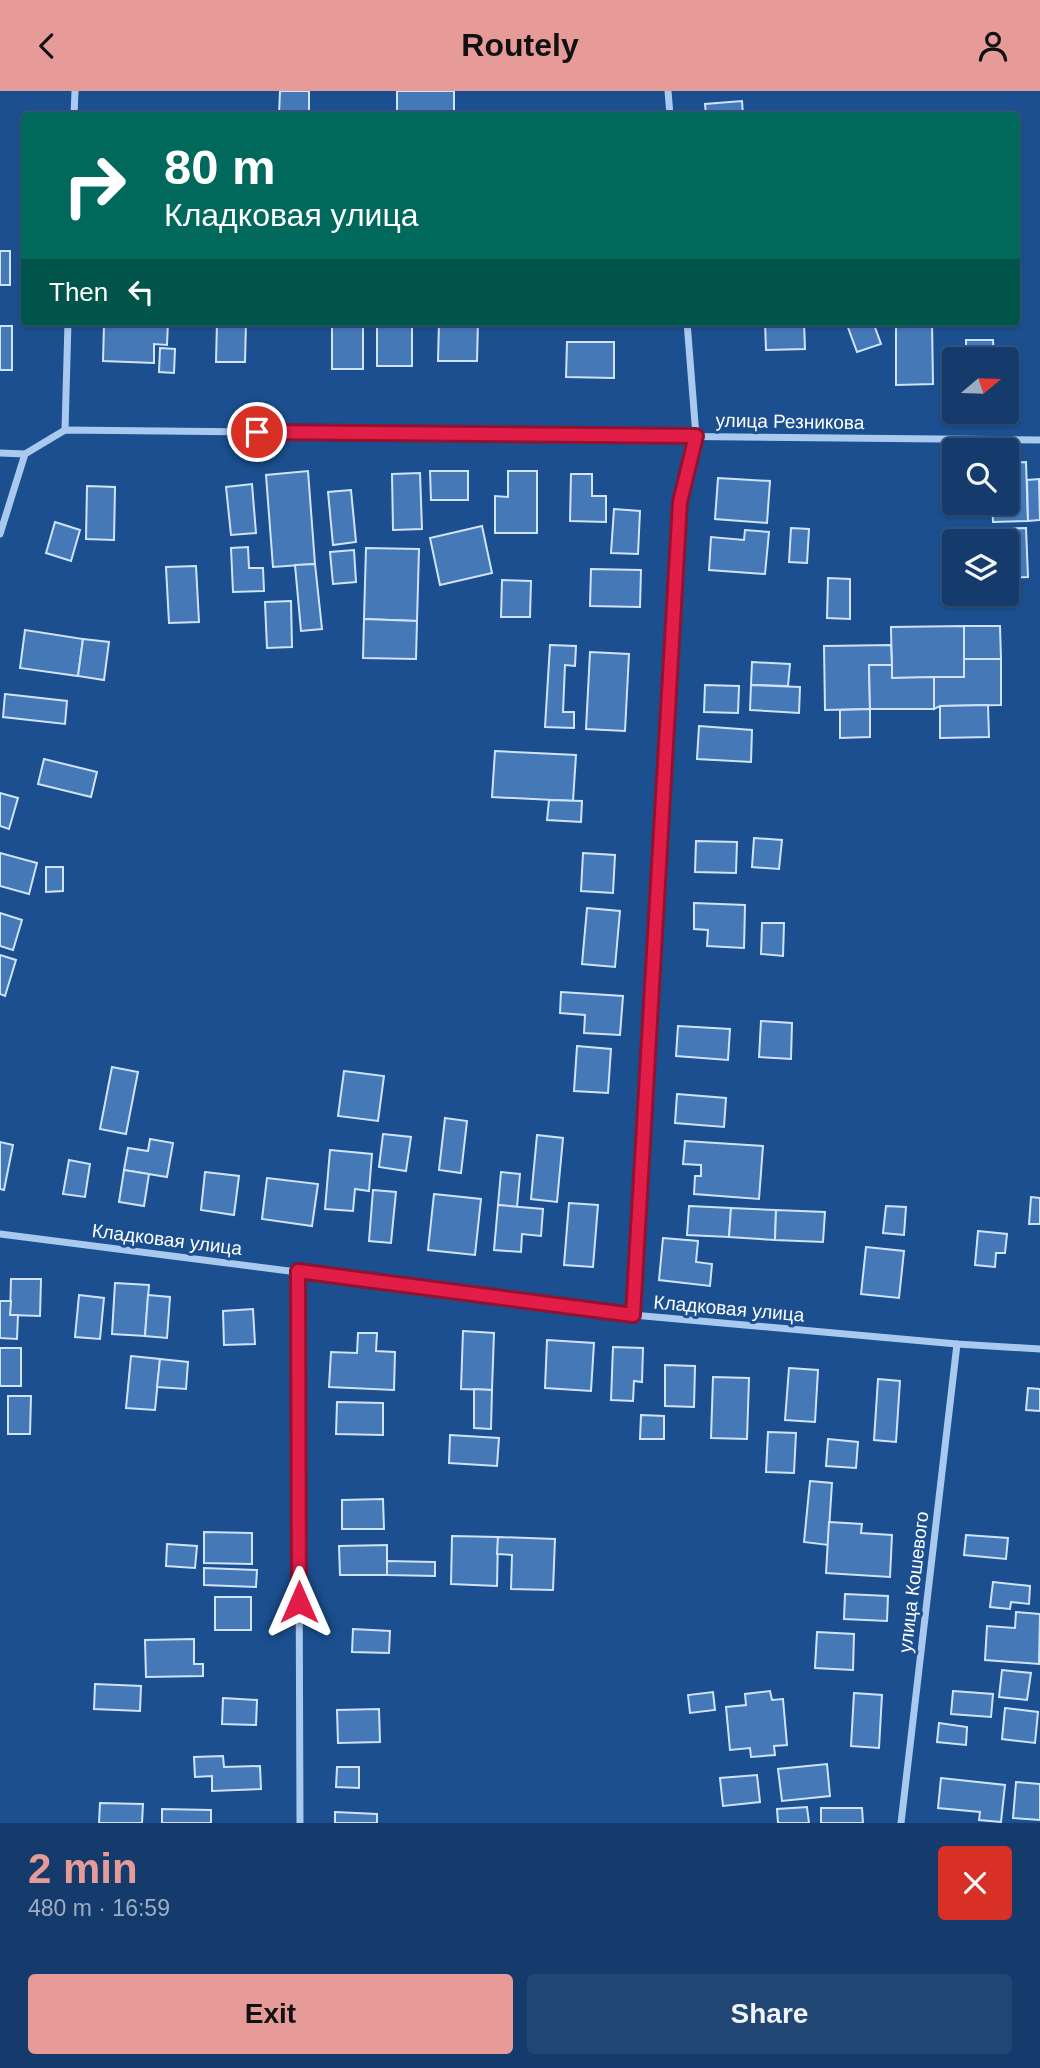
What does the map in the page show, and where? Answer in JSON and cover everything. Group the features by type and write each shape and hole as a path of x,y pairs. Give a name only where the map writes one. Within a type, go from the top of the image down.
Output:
{"street":[{"path":"74,112 75,91"},
{"path":"668,91 670,112"},
{"path":"0,453 25,454 65,430 68,326"},
{"path":"633,1315 680,502 696,436 687,326"},
{"name":"улица Резникова","path":"65,430 1040,440"},
{"path":"0,534 25,454"},
{"name":"Кладковая улица","path":"0,1234 633,1315 1040,1349"},
{"path":"298,1271 300,1823"},
{"name":"улица Кошевого","path":"901,1823 957,1344"}],"building":[{"path":"280,91 309,91 309,112 279,112"},
{"path":"397,91 454,91 454,112 397,112"},
{"path":"742,101 743,112 706,112 705,104"},
{"path":"0,251 10,251 10,285 0,285"},
{"path":"0,326 12,326 12,370 0,370"},
{"path":"104,326 168,326 167,345 154,344 154,363 103,361"},
{"path":"217,326 246,326 245,362 216,362"},
{"path":"332,326 363,326 363,369 332,369"},
{"path":"377,326 412,326 412,366 377,366"},
{"path":"439,326 478,326 477,361 438,361"},
{"path":"765,326 804,326 805,349 766,350"},
{"path":"847,326 874,326 881,344 857,352"},
{"path":"896,326 932,326 933,384 896,385"},
{"path":"966,340 993,340 993,347 966,347"},
{"path":"567,342 614,342 614,378 566,377"},
{"path":"160,348 175,349 174,373 159,372"},
{"path":"1019,462 1026,462 1028,521 993,522 993,515 1019,515"},
{"path":"308,471 315,564 273,567 266,475"},
{"path":"430,471 468,471 468,500 431,500"},
{"path":"508,471 537,471 537,533 495,533 495,496 508,497"},
{"path":"420,473 422,529 393,530 392,474"},
{"path":"571,474 592,474 592,496 606,496 606,522 570,521"},
{"path":"718,478 770,481 767,523 715,519"},
{"path":"1039,479 1040,520 1028,521 1027,480"},
{"path":"252,484 256,533 231,535 226,487"},
{"path":"87,486 115,487 114,540 86,539"},
{"path":"351,490 356,542 333,545 328,492"},
{"path":"614,509 640,511 638,554 611,553"},
{"path":"55,522 80,530 71,561 46,553"},
{"path":"482,526 492,573 440,585 430,538"},
{"path":"791,528 809,529 807,563 789,562"},
{"path":"1026,528 1028,577 1019,577 1019,529 992,529"},
{"path":"745,530 769,532 765,574 709,570 711,537 744,540"},
{"path":"248,547 249,568 263,568 264,591 233,592 231,548"},
{"path":"366,548 419,549 417,621 364,619"},
{"path":"354,550 356,582 333,584 330,552"},
{"path":"315,564 322,629 301,631 295,565"},
{"path":"196,566 199,622 169,623 166,567"},
{"path":"591,569 641,570 640,607 590,606"},
{"path":"828,578 850,579 850,619 827,618"},
{"path":"502,580 531,581 530,617 501,617"},
{"path":"291,601 292,647 267,648 265,602"},
{"path":"364,619 417,621 416,659 363,658"},
{"path":"964,626 964,677 892,678 891,627"},
{"path":"964,626 1000,626 1001,659 964,659"},
{"path":"25,630 83,639 78,676 20,668"},
{"path":"83,639 109,642 104,680 78,676"},
{"path":"550,645 576,646 575,666 565,665 563,712 574,712 574,728 545,727"},
{"path":"891,645 892,665 869,665 870,709 825,710 824,646"},
{"path":"590,652 629,654 625,731 586,729"},
{"path":"964,659 1001,659 1001,705 940,706 934,709 934,677 964,677"},
{"path":"752,662 790,664 788,686 751,685"},
{"path":"869,665 892,665 892,678 934,677 934,709 870,709"},
{"path":"705,685 739,686 738,713 704,712"},
{"path":"751,685 800,687 799,713 750,710"},
{"path":"5,694 67,701 65,724 3,717"},
{"path":"988,705 989,737 940,738 940,706"},
{"path":"870,709 870,737 840,738 840,710"},
{"path":"699,726 752,730 751,762 697,759"},
{"path":"495,751 576,755 573,801 492,797"},
{"path":"44,759 97,772 91,797 38,784"},
{"path":"0,793 18,798 9,829 0,826"},
{"path":"549,800 582,801 581,822 547,820"},
{"path":"754,838 782,840 779,869 752,867"},
{"path":"696,841 737,842 736,873 695,872"},
{"path":"0,853 37,863 29,894 0,886"},
{"path":"583,853 615,855 613,893 581,891"},
{"path":"46,867 63,867 63,891 46,892"},
{"path":"694,903 745,905 744,948 707,946 708,930 694,929"},
{"path":"587,908 620,911 615,967 582,964"},
{"path":"0,913 22,920 13,950 0,946"},
{"path":"762,923 784,923 783,956 761,954"},
{"path":"0,955 16,960 5,996 0,994"},
{"path":"561,992 623,996 620,1035 584,1033 585,1015 560,1013"},
{"path":"761,1021 792,1023 791,1059 759,1057"},
{"path":"678,1026 730,1029 728,1060 676,1056"},
{"path":"577,1046 611,1049 608,1093 574,1091"},
{"path":"112,1067 138,1072 126,1134 100,1129"},
{"path":"344,1071 384,1076 378,1121 338,1116"},
{"path":"677,1094 726,1098 724,1127 675,1123"},
{"path":"445,1118 467,1121 461,1173 439,1170"},
{"path":"383,1134 411,1137 406,1171 379,1167"},
{"path":"537,1135 563,1138 557,1202 531,1199"},
{"path":"150,1139 173,1143 167,1177 124,1170 128,1148 148,1151"},
{"path":"685,1141 763,1146 759,1199 694,1194 695,1176 701,1176 701,1165 683,1164"},
{"path":"0,1142 13,1145 4,1190 0,1189"},
{"path":"330,1150 372,1154 369,1191 355,1189 353,1211 325,1209"},
{"path":"69,1160 90,1164 85,1197 63,1194"},
{"path":"124,1170 149,1174 144,1206 119,1202"},
{"path":"205,1172 239,1176 234,1215 201,1210"},
{"path":"501,1172 520,1174 517,1207 498,1205"},
{"path":"267,1178 318,1184 312,1226 262,1219"},
{"path":"373,1190 396,1192 391,1243 369,1241"},
{"path":"434,1194 481,1199 475,1255 428,1250"},
{"path":"1031,1197 1040,1198 1040,1224 1029,1224"},
{"path":"569,1203 598,1205 593,1267 564,1265"},
{"path":"498,1205 543,1209 541,1236 522,1234 521,1252 494,1250"},
{"path":"689,1206 731,1208 729,1237 687,1235"},
{"path":"886,1206 906,1207 904,1235 883,1233"},
{"path":"731,1208 776,1210 775,1240 729,1237"},
{"path":"776,1210 825,1212 823,1242 775,1240"},
{"path":"978,1231 1007,1234 1005,1253 996,1253 995,1267 975,1265"},
{"path":"663,1238 698,1241 696,1262 712,1264 710,1286 659,1280"},
{"path":"866,1247 904,1251 899,1298 861,1294"},
{"path":"11,1279 41,1279 40,1316 10,1315"},
{"path":"115,1283 149,1285 145,1336 112,1334"},
{"path":"79,1295 104,1298 100,1339 75,1337"},
{"path":"148,1295 170,1297 167,1338 145,1336"},
{"path":"0,1301 11,1301 10,1315 18,1315 17,1339 0,1338"},
{"path":"253,1309 255,1344 224,1345 223,1311"},
{"path":"463,1331 494,1333 492,1390 461,1389"},
{"path":"358,1333 377,1333 376,1351 395,1352 394,1390 329,1387 331,1352 357,1353"},
{"path":"547,1340 594,1343 591,1391 545,1388"},
{"path":"613,1347 643,1348 642,1382 634,1381 633,1401 611,1400"},
{"path":"0,1348 21,1348 21,1386 0,1386"},
{"path":"131,1356 160,1359 155,1410 126,1408"},
{"path":"160,1359 188,1362 186,1389 157,1387"},
{"path":"665,1365 695,1366 694,1407 665,1406"},
{"path":"789,1368 818,1370 815,1422 785,1420"},
{"path":"713,1377 749,1378 747,1439 711,1438"},
{"path":"878,1379 900,1381 896,1442 874,1440"},
{"path":"1028,1388 1040,1389 1040,1411 1026,1410"},
{"path":"474,1389 492,1390 491,1429 474,1428"},
{"path":"8,1396 31,1396 30,1434 8,1434"},
{"path":"337,1402 383,1403 383,1435 336,1434"},
{"path":"641,1415 664,1416 664,1439 640,1439"},
{"path":"768,1432 796,1433 794,1473 766,1472"},
{"path":"450,1435 499,1438 497,1466 449,1463"},
{"path":"828,1439 858,1442 856,1468 826,1466"},
{"path":"810,1481 832,1483 828,1545 804,1542"},
{"path":"383,1499 384,1529 342,1529 342,1500"},
{"path":"829,1522 862,1524 861,1533 892,1535 890,1577 826,1573"},
{"path":"204,1532 252,1533 252,1564 204,1563"},
{"path":"966,1535 1008,1538 1006,1559 964,1555"},
{"path":"452,1536 498,1537 497,1586 451,1584"},
{"path":"498,1537 555,1539 553,1590 511,1589 512,1555 497,1554"},
{"path":"167,1544 197,1546 195,1568 166,1566"},
{"path":"387,1545 387,1575 340,1575 339,1546"},
{"path":"387,1561 435,1562 435,1576 387,1575"},
{"path":"204,1568 257,1570 256,1587 204,1585"},
{"path":"993,1582 1030,1586 1029,1604 1011,1602 1010,1609 990,1607"},
{"path":"845,1594 888,1596 887,1621 844,1619"},
{"path":"215,1597 251,1597 251,1630 215,1630"},
{"path":"1016,1612 1040,1614 1039,1664 985,1660 987,1626 1015,1628"},
{"path":"353,1629 390,1631 389,1653 352,1652"},
{"path":"817,1632 854,1634 853,1670 815,1668"},
{"path":"194,1639 194,1664 203,1664 203,1676 146,1677 145,1640"},
{"path":"1002,1670 1031,1673 1027,1700 999,1697"},
{"path":"95,1684 141,1686 140,1711 94,1709"},
{"path":"770,1691 772,1700 783,1699 787,1745 774,1746 775,1755 751,1757 750,1748 730,1750 726,1707 746,1705 745,1694"},
{"path":"953,1691 993,1694 991,1717 951,1714"},
{"path":"713,1692 715,1710 690,1713 688,1695"},
{"path":"854,1693 882,1695 879,1748 851,1746"},
{"path":"223,1698 257,1700 256,1725 222,1724"},
{"path":"1005,1708 1038,1712 1035,1743 1002,1739"},
{"path":"379,1709 380,1742 338,1743 337,1710"},
{"path":"939,1723 967,1727 966,1745 937,1742"},
{"path":"223,1756 224,1767 260,1766 261,1789 212,1791 212,1776 195,1777 194,1757"},
{"path":"827,1764 830,1796 782,1801 778,1769"},
{"path":"337,1767 359,1767 359,1788 336,1787"},
{"path":"757,1775 760,1802 723,1806 720,1778"},
{"path":"941,1778 1005,1785 1001,1822 979,1820 980,1812 938,1808"},
{"path":"1016,1782 1040,1784 1040,1820 1013,1818"},
{"path":"100,1803 143,1804 142,1823 99,1823"},
{"path":"807,1807 809,1823 778,1823 777,1809"},
{"path":"821,1808 862,1808 863,1823 821,1823"},
{"path":"162,1809 211,1810 211,1823 162,1823"},
{"path":"335,1812 377,1814 377,1823 335,1823"}],"route":[{"path":"257,432 696,436 680,502 633,1315 298,1271 299,1602"}]}
